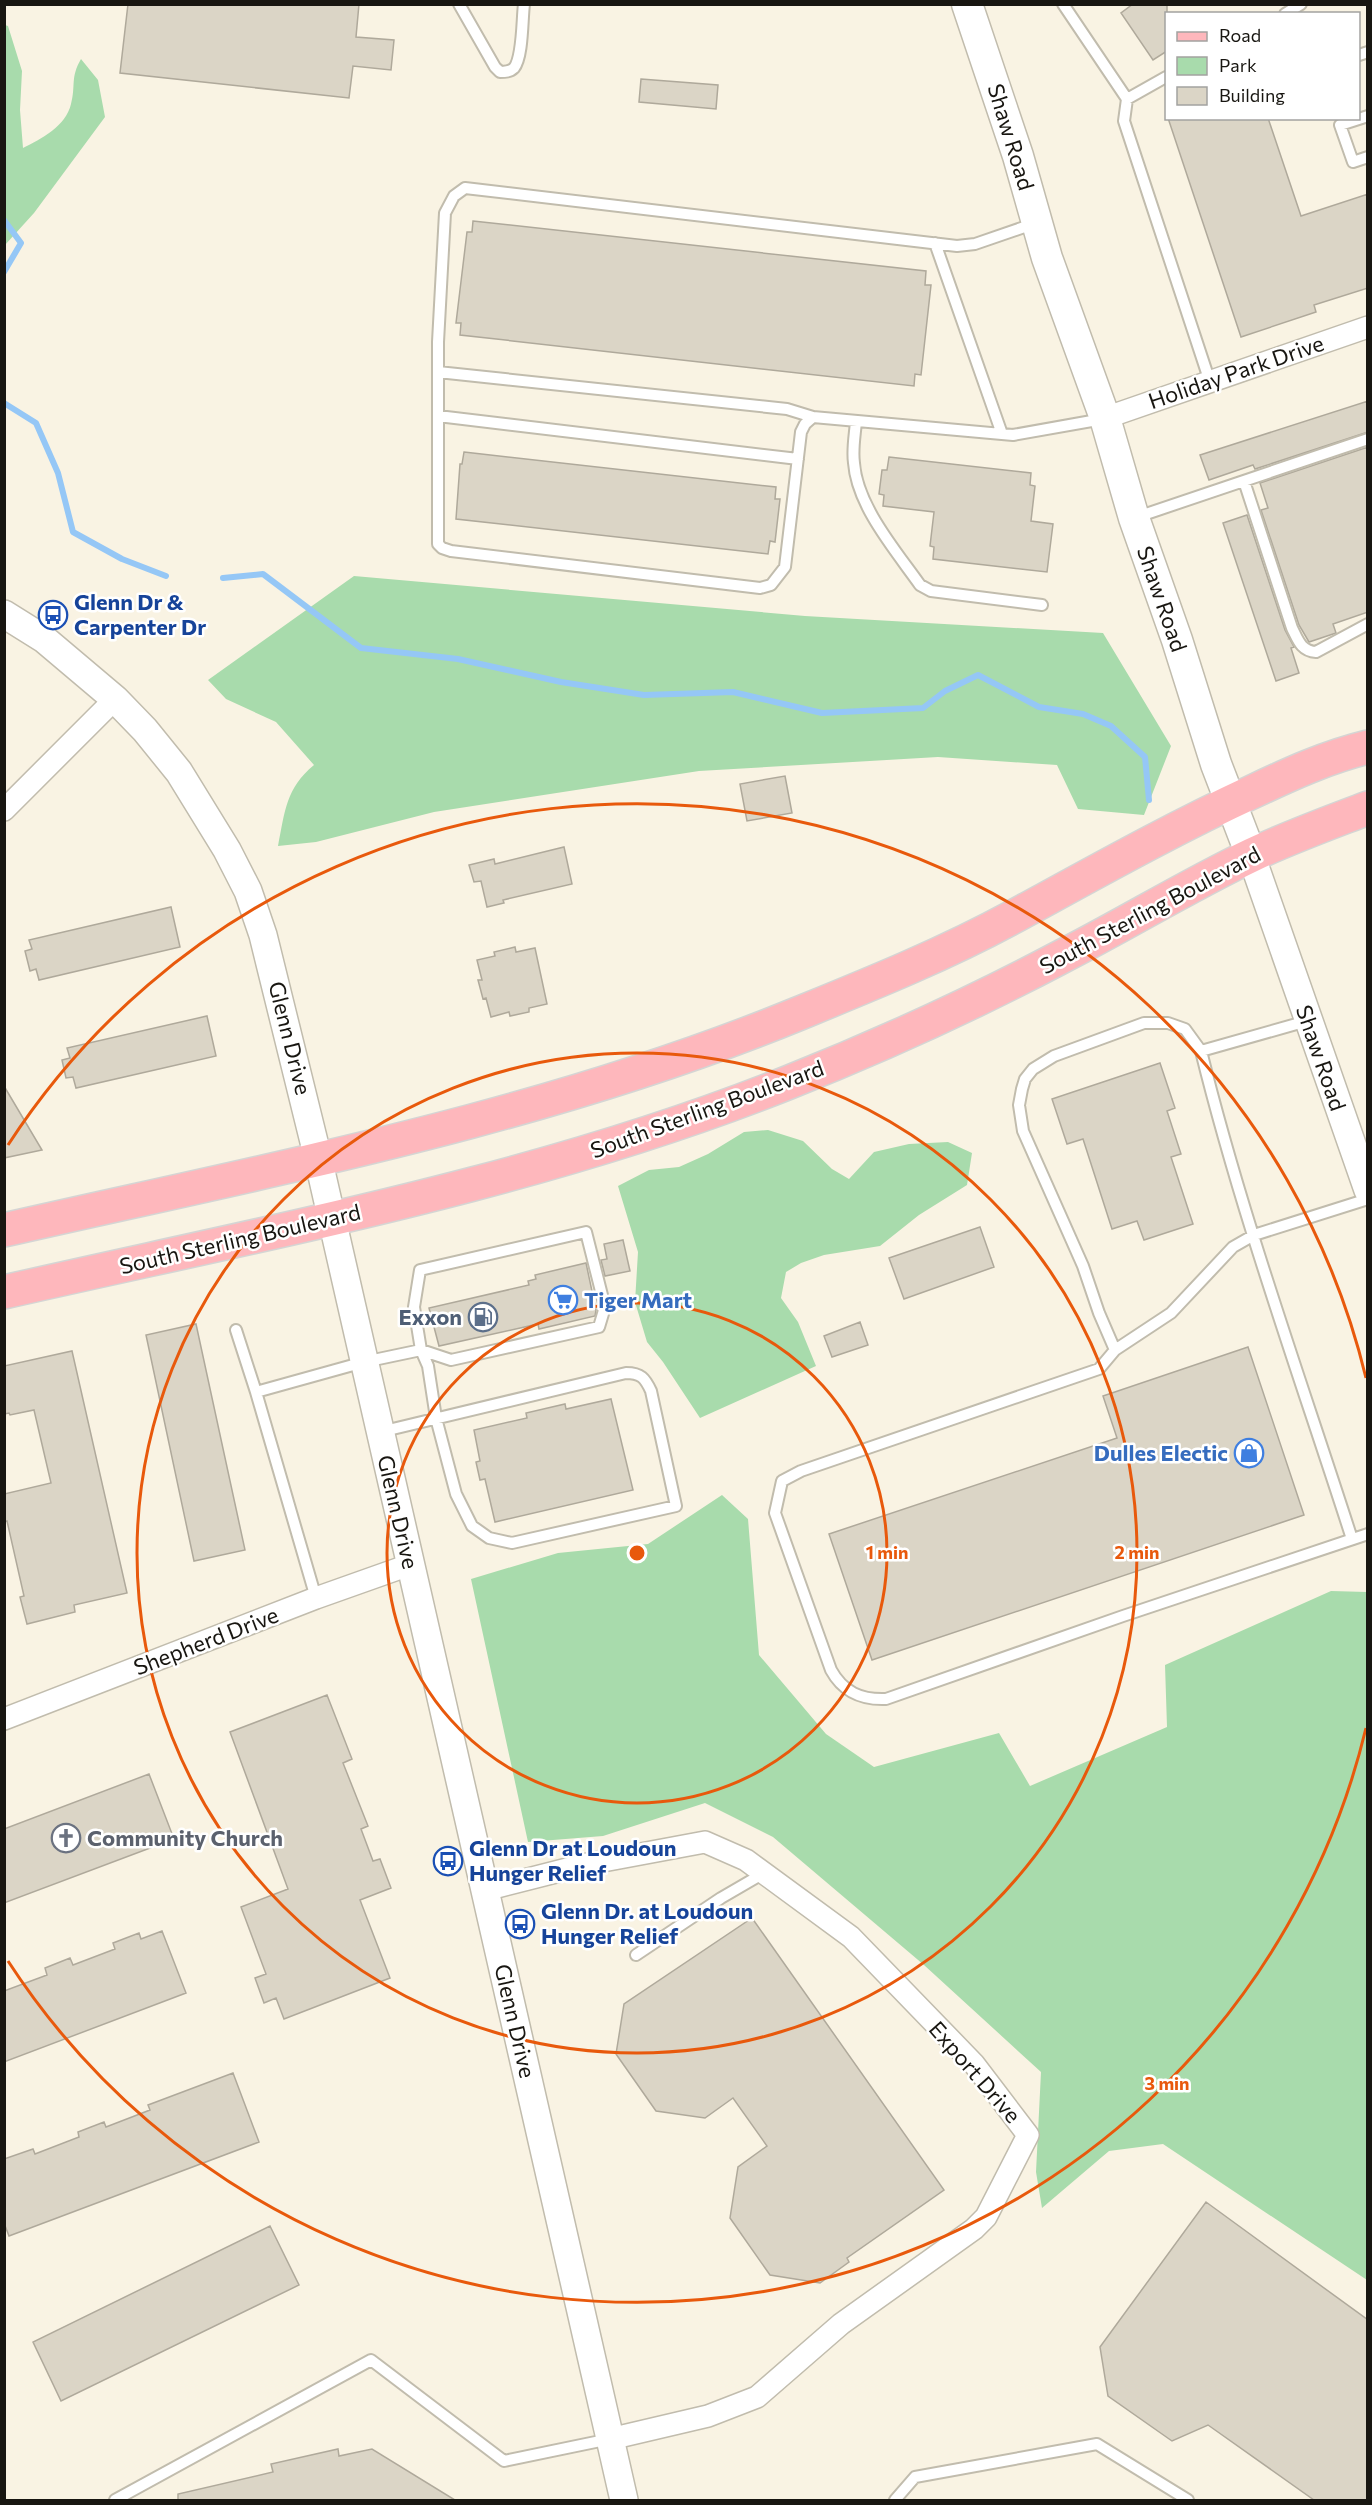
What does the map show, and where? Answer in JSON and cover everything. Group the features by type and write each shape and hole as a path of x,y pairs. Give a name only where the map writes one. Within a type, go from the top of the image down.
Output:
{"main road":[{"name":"Shaw Road","path":"967,4 1018,156 1036,223 1105,418 1134,518 1177,640 1216,764 1251,855"},
{"path":"4,1230 318,1158 514,1110 589,1088 729,1041 858,988 1008,920 1131,852 1313,764 1368,747"},
{"name":"South Sterling Boulevard","path":"4,1292 332,1219 528,1170 621,1143 784,1084 888,1042 981,999 1251,855 1368,808"}],"street":[{"name":"Holiday Park Drive","path":"1105,418 1368,327"},
{"name":"Glenn Drive","path":"4,614 44,639 115,699 145,730 179,772 227,850 248,891 263,935 281,999 318,1158 624,2500"},
{"path":"4,810 115,699"},
{"name":"Shaw Road","path":"1251,855 1307,1021 1368,1190"},
{"name":"Shepherd Drive","path":"4,1719 316,1598 409,1565"},
{"name":"Export Drive","path":"485,1890 587,1864 705,1842 746,1860 850,1937 974,2064 1028,2135 986,2217 974,2229 841,2324 757,2397 708,2416 610,2439"}],"lane":[{"path":"459,4 495,67 500,72 509,72 515,67 519,54 524,4"},
{"path":"1063,4 1127,99 1124,121 1210,382"},
{"path":"1287,10 1301,4"},
{"path":"1127,99 1165,78"},
{"path":"1356,120 1340,125 1353,162 1368,157"},
{"path":"813,417 805,424 801,432 785,567 771,585 760,588 442,548 438,544 437,534 438,372 445,213 453,196 465,188 957,246 975,244 1036,223"},
{"path":"935,243 1002,434"},
{"path":"438,372 787,409 813,417 1002,434 1023,434 1105,418"},
{"path":"438,416 798,459"},
{"path":"856,421 854,466 862,492 877,526 920,585 930,591 1042,605"},
{"path":"1134,518 1368,439"},
{"path":"1244,481 1292,628 1302,647 1308,652 1316,652 1368,624"},
{"path":"1201,1051 1307,1021"},
{"path":"1115,1350 1083,1266 1023,1131 1019,1105 1024,1079 1033,1069 1054,1056 1144,1023 1168,1023 1185,1029 1201,1051 1271,1294 1352,1539"},
{"path":"1368,1199 1254,1235 1233,1247 1171,1313 1115,1350 1099,1370 801,1471 782,1481 775,1514 836,1680 857,1696 870,1700 886,1699 1368,1534"},
{"path":"256,1392 364,1362 422,1350 451,1360 599,1327 605,1307 586,1232 420,1270 414,1307 422,1350 428,1366 436,1418 456,1494 472,1526 489,1538 512,1544 676,1506 651,1391 646,1380 638,1373 626,1372 436,1418 380,1432"},
{"path":"236,1330 316,1598"},
{"path":"636,1954 721,1898 764,1873"},
{"path":"115,2500 371,2360 504,2460 610,2439"},
{"path":"896,2500 915,2477 1097,2444 1188,2500"}],"green space":[{"path":"5,25 8,26 22,71 20,110 23,148 45,136 64,119 71,104 74,77 81,59 98,80 105,117 34,213 5,245"},
{"path":"354,576 805,616 1103,633 1171,746 1144,815 1078,809 1057,765 938,757 699,771 434,812 316,842 278,846 285,811 292,792 314,765 276,722 226,699 208,680"},
{"path":"768,1130 803,1141 832,1169 849,1179 874,1152 909,1144 948,1142 972,1153 967,1185 919,1215 880,1246 824,1255 801,1263 786,1272 781,1298 798,1322 816,1366 700,1418 647,1342 635,1302 638,1252 618,1186 649,1170 679,1167 708,1154 744,1132"},
{"path":"722,1495 748,1519 759,1655 826,1734 874,1767 999,1733 1030,1786 1167,1727 1165,1665 1331,1591 1367,1592 1367,2280 1163,2144 1109,2151 1042,2208 1036,2172 1041,2072 924,1965 773,1837 705,1803 603,1836 528,1842 471,1579 558,1553 648,1544"}],"building":[{"path":"128,4 359,4 356,37 394,40 391,70 353,66 349,98 120,73"},
{"path":"1133,4 1167,4 1165,52 1153,60 1121,13"},
{"path":"641,79 718,85 716,109 639,102"},
{"path":"1169,120 1269,120 1301,216 1368,194 1368,288 1314,305 1316,312 1241,337"},
{"path":"473,221 926,271 925,285 931,285 921,375 915,374 914,386 460,335 461,323 456,323 467,232 472,232"},
{"path":"1368,401 1368,432 1255,469 1253,465 1209,480 1200,455"},
{"path":"1368,447 1368,612 1333,624 1336,633 1309,642 1299,625 1261,510 1268,508 1260,483"},
{"path":"464,452 776,487 775,499 780,499 775,542 770,541 768,554 456,519 460,464 462,464"},
{"path":"889,457 1031,473 1030,485 1035,486 1031,521 1053,524 1047,572 933,559 934,547 930,546 934,512 883,506 884,495 879,494 882,470 887,470"},
{"path":"1247,515 1285,630 1294,647 1291,648 1299,673 1276,681 1223,523"},
{"path":"785,776 792,813 747,821 740,784"},
{"path":"564,847 572,884 503,900 504,903 487,907 481,881 474,882 469,865 494,859 495,864"},
{"path":"171,907 180,947 39,980 36,969 30,971 25,951 32,949 29,940"},
{"path":"515,947 516,952 535,948 547,1004 529,1008 529,1012 510,1016 509,1012 491,1017 478,980 482,980 477,960 495,956 494,952"},
{"path":"207,1016 216,1056 76,1088 73,1077 66,1078 62,1060 70,1058 67,1048"},
{"path":"1160,1063 1175,1108 1167,1111 1181,1154 1171,1157 1193,1224 1144,1240 1137,1221 1112,1229 1083,1139 1067,1144 1052,1099"},
{"path":"4,1086 42,1150 4,1158"},
{"path":"980,1227 994,1267 904,1299 889,1258"},
{"path":"623,1240 630,1271 605,1276 601,1260 607,1259 604,1244"},
{"path":"586,1263 596,1310 595,1316 539,1329 538,1324 439,1346 429,1308 529,1285 528,1281 536,1279 535,1275"},
{"path":"860,1322 868,1345 832,1357 824,1336"},
{"path":"196,1324 245,1550 194,1561 146,1335"},
{"path":"1248,1347 1304,1515 872,1660 829,1534 1117,1438 1103,1396"},
{"path":"72,1351 127,1593 74,1605 75,1612 27,1624 20,1597 24,1596 7,1521 4,1522 4,1494 51,1483 34,1410 4,1414 4,1366"},
{"path":"611,1399 633,1490 495,1522 485,1479 480,1480 476,1462 480,1461 474,1430 527,1418 526,1413 565,1404 566,1409"},
{"path":"327,1695 352,1759 343,1763 368,1826 361,1829 373,1861 380,1859 391,1888 360,1900 390,1978 284,2019 276,1998 264,2003 255,1978 266,1974 241,1907 288,1889 230,1732"},
{"path":"149,1774 174,1839 4,1903 4,1829"},
{"path":"752,1918 944,2190 847,2258 849,2262 820,2283 770,2275 730,2218 738,2167 767,2146 733,2098 705,2118 656,2111 616,2054 624,2004"},
{"path":"162,1931 186,1993 4,2062 4,1991 47,1975 45,1968 70,1958 73,1965 115,1949 113,1943 139,1933 141,1939"},
{"path":"233,2073 259,2142 9,2236 4,2223 4,2159 33,2149 35,2154 79,2137 78,2132 104,2122 106,2127 150,2110 148,2105"},
{"path":"1206,2202 1368,2320 1368,2500 1314,2500 1208,2425 1172,2441 1108,2396 1100,2347"},
{"path":"270,2226 299,2285 61,2401 33,2342"},
{"path":"338,2449 339,2456 372,2449 455,2500 178,2500 178,2494 273,2472 271,2464"}],"waterway":[{"path":"4,220 21,243 4,272"},
{"path":"4,403 36,423 58,473 73,532 122,559 166,576"},
{"path":"223,578 263,574 361,648 458,659 561,682 644,695 733,692 822,713 923,708 945,691 978,675 1039,707 1083,714 1111,726 1145,757 1149,800"}],"place":[{"name":"Glenn Dr & Carpenter Dr","path":"53,615"},
{"name":"Tiger Mart","path":"563,1300"},
{"name":"Exxon","path":"483,1317"},
{"name":"Dulles Electic","path":"1249,1453"},
{"name":"Community Church","path":"66,1838"},
{"name":"Glenn Dr at Loudoun Hunger Relief","path":"448,1861"},
{"name":"Glenn Dr. at Loudoun Hunger Relief","path":"520,1924"}]}
